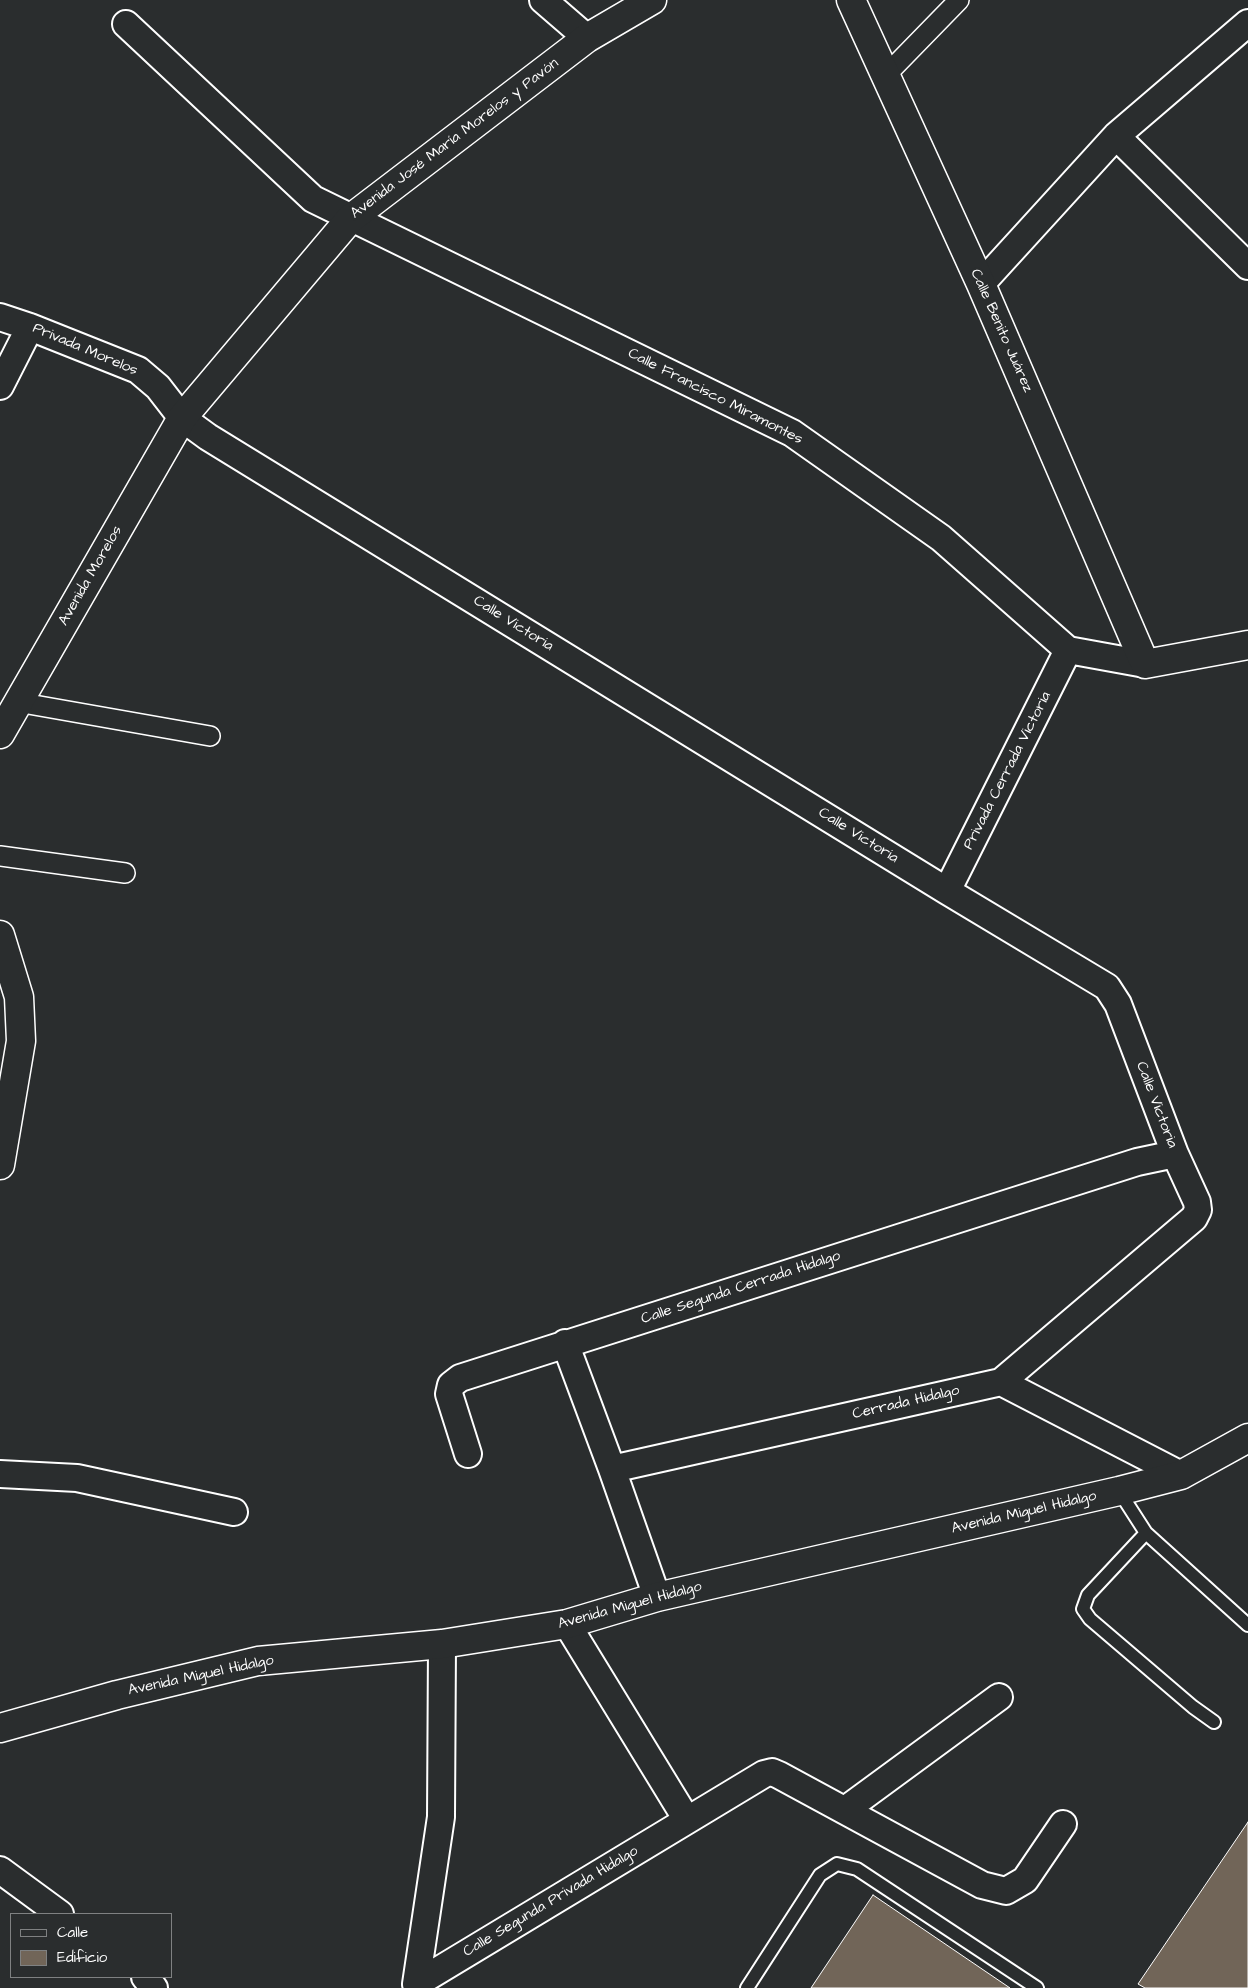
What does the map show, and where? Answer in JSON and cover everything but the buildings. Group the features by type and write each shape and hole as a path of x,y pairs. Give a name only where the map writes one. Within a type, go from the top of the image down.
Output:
{"street":[{"path":"543,0 587,38"},
{"name":"Avenida José María Morelos y Pavón","path":"182,418 350,219 587,38 652,0"},
{"name":"Calle Benito Juárez","path":"851,0 981,284 1145,664"},
{"path":"885,76 959,0"},
{"path":"981,284 1116,136 1248,22"},
{"name":"Calle Francisco Miramontes","path":"126,24 313,199 350,219 792,433 941,538 1068,650"},
{"path":"1116,136 1248,266"},
{"name":"Privada Morelos","path":"0,317 138,370 158,386 182,418"},
{"path":"0,386 30,327"},
{"name":"Avenida Morelos","path":"0,734 182,418"},
{"name":"Calle Victoria","path":"182,418 208,437 947,891 1092,976 1107,987 1118,1004 1175,1154 1197,1202 1198,1210 1194,1218 1001,1382"},
{"path":"1068,650 1145,664 1248,646"},
{"name":"Privada Cerrada Victoria","path":"947,891 1068,650"},
{"path":"17,702 210,736"},
{"path":"0,856 125,873"},
{"path":"0,935 19,997 21,1041 0,1165"},
{"name":"Calle Segunda Cerrada Hidalgo","path":"468,1454 449,1394 451,1385 460,1378 1137,1162 1175,1154"},
{"path":"565,1344 657,1597"},
{"path":"1001,1382 1181,1475"},
{"name":"Cerrada Hidalgo","path":"612,1469 1001,1382"},
{"name":"Avenida Miguel Hidalgo","path":"0,1728 117,1695 258,1661 442,1644 567,1624 657,1597 1119,1491 1181,1475 1248,1438"},
{"path":"0,1474 78,1478 234,1512"},
{"path":"567,1624 687,1820"},
{"path":"415,1986 442,1817 442,1644"},
{"path":"999,1697 845,1810 982,1885 1006,1891 1025,1880 1063,1824"},
{"name":"Calle Segunda Privada Hidalgo","path":"415,1986 764,1774 772,1772 845,1810"},
{"path":"0,1870 59,1913"},
{"path":"146,1978 154,1988"}],"lane":[{"path":"1119,1491 1146,1533 1248,1625"},
{"path":"1146,1533 1088,1594 1083,1608 1090,1619 1193,1707 1214,1722"},
{"path":"747,1988 820,1875 837,1864 857,1869 1037,1988"}]}
